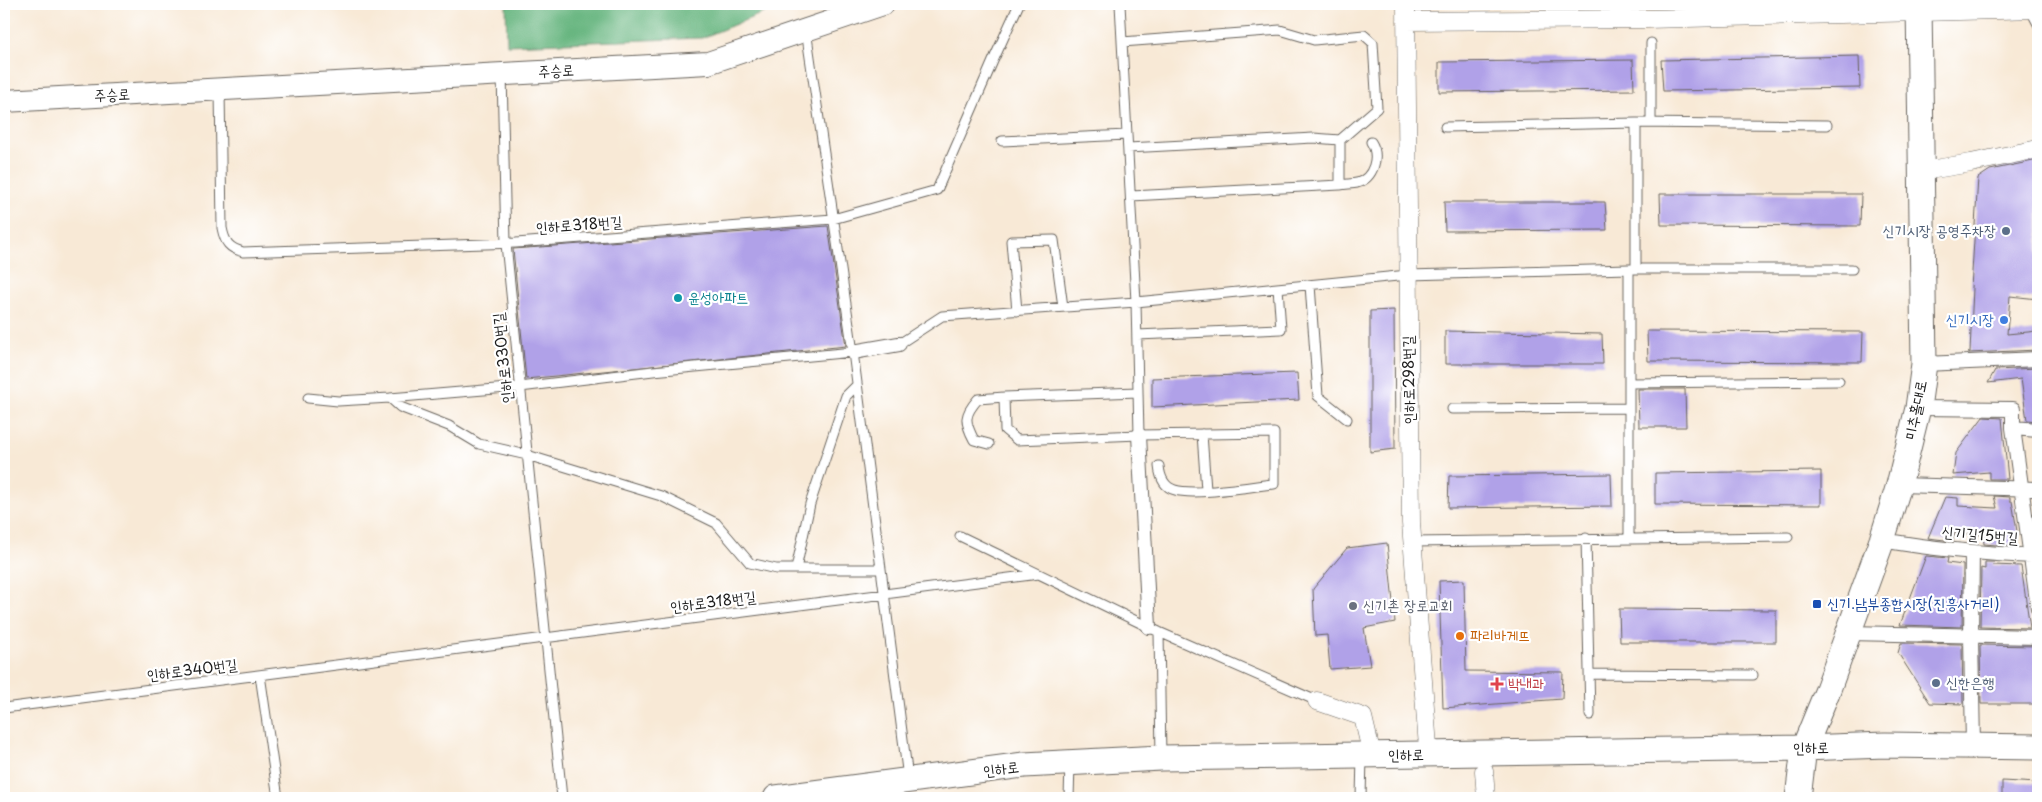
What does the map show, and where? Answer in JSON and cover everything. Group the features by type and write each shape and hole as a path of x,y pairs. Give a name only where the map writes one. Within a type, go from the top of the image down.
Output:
{"main road":[{"name":"미추홀대로","path":"1798,798 1804,748 1827,692 1882,540 1899,485 1918,408 1924,364 1923,171 1919,8"},
{"name":"인하로","path":"776,798 1024,766 1161,758 1367,756 1885,745 2038,747"}],"street":[{"name":"주승로","path":"4,101 708,62 883,4"},
{"path":"1406,12 1647,11 1882,14 1919,8 2034,12"},
{"name":"인하로298번길","path":"1406,12 1412,542 1430,754"},
{"path":"1923,171 1971,164 2038,149"},
{"path":"853,352 899,344"},
{"path":"1924,364 2038,358"},
{"path":"1918,408 2013,409 2012,428 2034,556 2038,608"},
{"path":"2012,428 2038,430"},
{"path":"1140,435 1154,629"},
{"path":"1899,485 2038,490"},
{"name":"신기길15번길","path":"1882,540 1972,552 2034,556"},
{"path":"1972,552 1973,746"},
{"path":"1848,633 2038,637"},
{"path":"1318,701 1363,717 1367,756"},
{"path":"1484,771 1486,798"}],"lane":[{"name":"인하로318번길","path":"220,90 222,228 224,240 231,248 243,252 506,244 833,218 937,190 1020,4"},
{"path":"1120,4 1136,302 1140,435"},
{"path":"806,30 853,352 909,781"},
{"path":"1122,42 1280,30 1314,40 1364,35 1373,43 1377,108 1340,140 1313,138 1128,148"},
{"path":"1651,123 1652,43"},
{"name":"인하로330번길","path":"502,74 506,244 562,798"},
{"path":"1630,538 1629,383 1636,123"},
{"path":"1445,127 1636,123 1827,125"},
{"path":"1002,140 1127,135"},
{"path":"1340,140 1340,185"},
{"path":"1130,196 1358,183 1370,173 1376,161 1376,150 1370,142"},
{"path":"1016,311 1011,241 1054,240 1063,307"},
{"path":"899,344 942,316 1136,302 1408,275 1633,269 1852,268"},
{"path":"1310,285 1318,396 1347,419"},
{"path":"1137,336 1280,329 1278,288"},
{"path":"308,398 338,401 390,398 520,387 653,371 853,352"},
{"path":"1629,383 1839,381"},
{"path":"796,569 810,504 846,396 857,385"},
{"path":"989,444 974,440 966,426 968,411 978,399 1138,392"},
{"path":"1004,397 1005,430 1017,440 1140,435 1274,433 1274,484 1206,490 1175,490 1163,482 1159,466"},
{"path":"390,398 400,407 449,426 479,444 527,456 661,496 716,523 750,563 776,568 796,569 881,569"},
{"path":"1452,409 1629,408"},
{"path":"1202,434 1206,490"},
{"path":"960,536 1154,629 1318,701"},
{"path":"1412,542 1788,536"},
{"path":"1586,538 1590,714"},
{"name":"인하로318번길","path":"546,638 1038,574"},
{"path":"1154,629 1161,758"},
{"path":"260,675 546,638"},
{"path":"1590,674 1752,675"},
{"name":"인하로340번길","path":"4,708 260,675 278,798"},
{"path":"1361,798 1367,756"},
{"path":"1069,798 1070,763"}],"green space":[{"path":"506,4 785,4 702,38 507,45"}],"building":[{"path":"1859,56 1860,88 1663,91 1661,60"},
{"path":"1633,60 1634,90 1439,92 1439,62"},
{"name":"신기시장 공영주차장","path":"2038,160 2038,299 2010,296 2007,334 2038,331 2038,350 1968,353 1970,352 1973,288 1971,288 1978,178 1990,170"},
{"path":"1660,194 1861,194 1860,226 1661,225"},
{"path":"1444,202 1605,202 1607,230 1445,231"},
{"name":"윤성아파트","path":"828,226 846,346 526,379 513,249"},
{"path":"1394,310 1395,449 1370,452 1370,311"},
{"path":"1445,331 1602,334 1603,364 1445,364"},
{"path":"1647,331 1863,332 1862,362 1648,361"},
{"path":"2038,368 2038,421 2027,420 2021,379 1988,383 1995,370"},
{"path":"1297,373 1299,400 1152,407 1152,378"},
{"path":"1638,389 1685,389 1686,427 1639,427"},
{"path":"1983,417 2002,418 2008,479 1989,479 1989,472 1953,475 1956,453"},
{"path":"1821,471 1821,505 1655,504 1655,473"},
{"path":"1611,474 1612,506 1448,508 1449,476"},
{"path":"1994,496 2010,497 2010,501 2012,501 2018,537 2009,546 1984,544 1983,535 1955,533 1953,541 1928,538 1945,497 1958,498 1958,506 1997,508"},
{"name":"신기촌 장로교회","path":"1387,543 1395,622 1364,628 1370,666 1330,669 1327,635 1315,636 1313,589 1347,548"},
{"path":"1926,556 1948,558 1947,563 1963,565 1962,627 1900,625"},
{"path":"1985,562 1995,562 1992,565 2021,566 2030,628 1980,627 1981,568 1985,569"},
{"path":"1464,580 1466,671 1563,672 1562,699 1443,708 1439,581"},
{"path":"1619,609 1776,610 1776,642 1620,642"},
{"path":"1901,643 1962,644 1963,704 1930,703 1898,653"},
{"path":"1980,645 2036,646 2038,657 2038,704 1981,704"},
{"path":"2002,781 2038,783 2038,798 2002,798"}],"place":[{"name":"신기시장 공영주차장","path":"2006,231"},
{"name":"윤성아파트","path":"678,298"},
{"name":"신기시장","path":"2004,320"},
{"name":"신기.남부종합시장(진흥사거리)","path":"1817,604"},
{"name":"신기촌 장로교회","path":"1353,606"},
{"name":"파리바게뜨","path":"1460,636"},
{"name":"신한은행","path":"1936,683"},
{"name":"박내과","path":"1497,684"}]}
